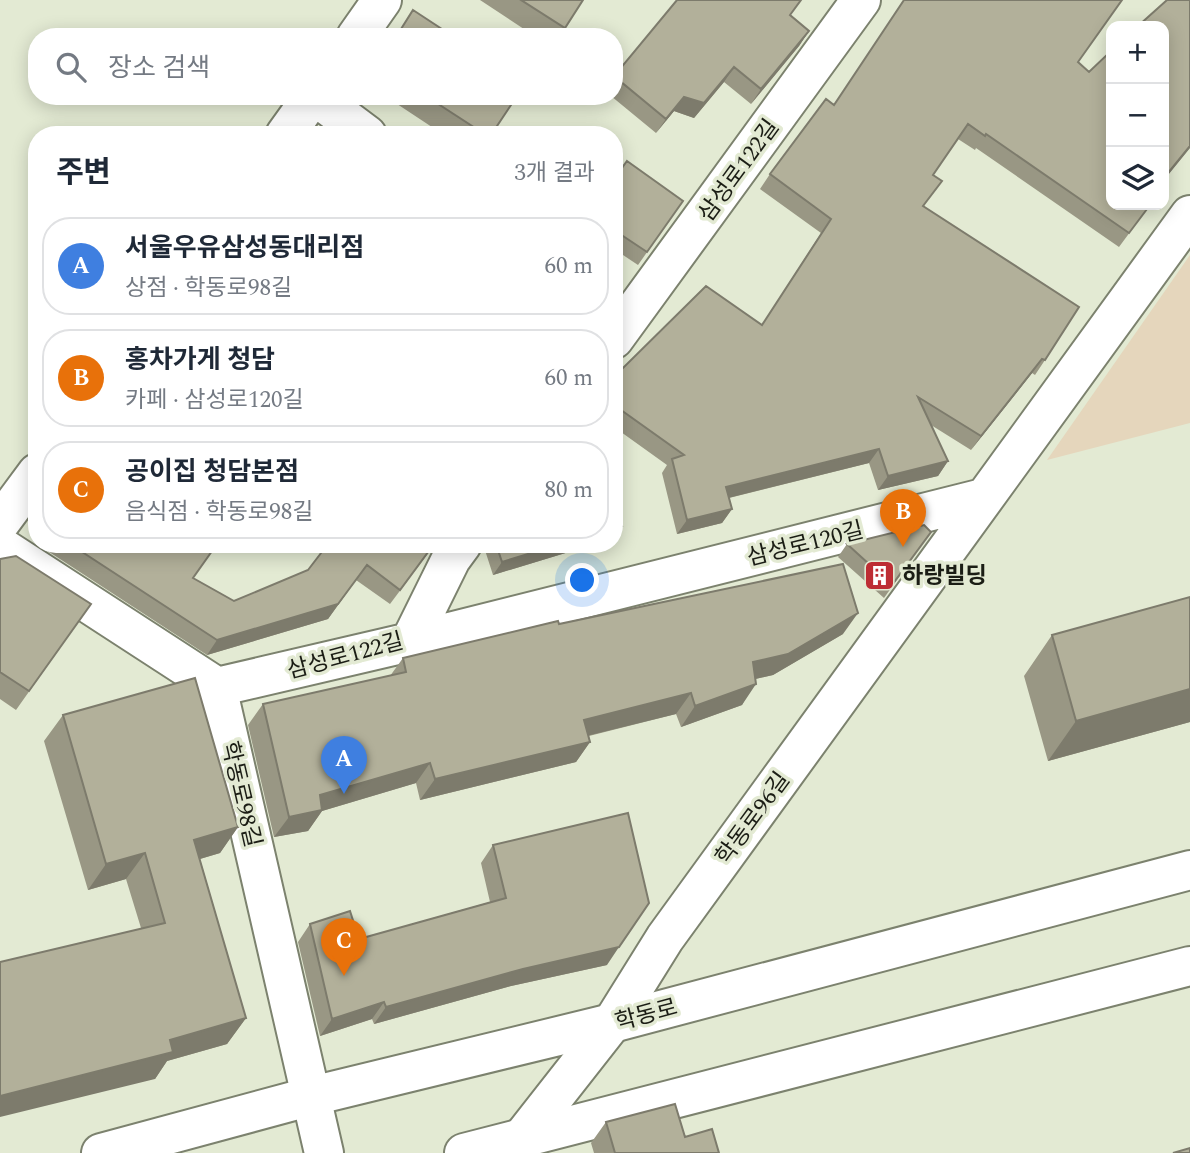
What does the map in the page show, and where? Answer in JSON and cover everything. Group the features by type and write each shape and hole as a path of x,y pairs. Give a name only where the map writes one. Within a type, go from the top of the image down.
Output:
{"street":[{"path":"362,28 382,0"},
{"name":"삼성로122길","path":"623,320 861,0"},
{"path":"292,126 307,105"},
{"path":"326,105 355,126"},
{"path":"983,498 1190,215"},
{"path":"0,523 28,485"},
{"name":"삼성로120길","path":"410,642 983,498"},
{"name":"학동로96길","path":"515,1145 612,1023 666,938 983,498"},
{"path":"0,546 217,687"},
{"name":"삼성로122길","path":"217,687 410,642 455,553"},
{"name":"학동로98길","path":"217,687 324,1153"},
{"name":"학동로","path":"101,1153 312,1096 612,1023 1190,870"},
{"path":"464,1153 515,1145 1190,966"}],"shaded area":[{"path":"1190,255 1190,423 1047,460"}],"building":[{"path":"521,0 583,0 565,28"},
{"path":"677,0 801,0 790,15 809,31 761,89 734,67 704,103 684,97 666,119 623,83 623,65"},
{"path":"904,0 1122,0 1078,62 1089,72 1106,56 1106,210 1146,210 1129,233 968,124 933,175 942,181 923,206 1079,307 1045,360 1042,359 981,436 918,397 948,461 888,476 879,449 726,487 732,509 687,520 672,459 684,455 623,411 623,368 706,286 762,325 831,219 770,174 826,99 834,105"},
{"path":"1167,0 1190,0 1190,146 1169,172 1169,21 1144,21"},
{"path":"413,10 440,28 402,28"},
{"path":"440,105 511,105 497,126 472,126"},
{"path":"627,161 683,201 647,252 623,236 623,167"},
{"name":"하랑빌딩","path":"924,525 931,532 892,585 847,544"},
{"path":"84,553 211,553 193,578 234,601 308,570 321,553 427,553 400,590 367,565 338,604 217,640"},
{"path":"499,553 532,553 502,562"},
{"path":"16,556 91,604 29,691 0,672 0,559"},
{"path":"843,564 858,613 788,654 753,662 756,684 695,706 691,693 584,720 590,742 435,779 430,763 320,795 322,810 289,817 263,704 406,672 403,658 558,621 559,624"},
{"path":"1190,597 1190,689 1076,721 1052,635"},
{"path":"195,678 238,827 194,840 246,1018 170,1040 173,1052 0,1096 0,962 165,923 145,853 106,864 63,715"},
{"path":"628,813 649,903 619,947 523,969 386,1007 384,1002 332,1019 310,924 350,911 359,939 506,898 493,845"},
{"path":"675,1104 685,1137 712,1129 719,1153 615,1153 606,1122"},
{"path":"1190,1148 1190,1153 1173,1153"}],"place":[{"name":"홍차가게 청담","path":"903,547"},
{"name":"하랑빌딩","path":"879,575"},
{"name":"서울우유삼성동대리점","path":"344,794"},
{"name":"공이집 청담본점","path":"344,976"}]}
